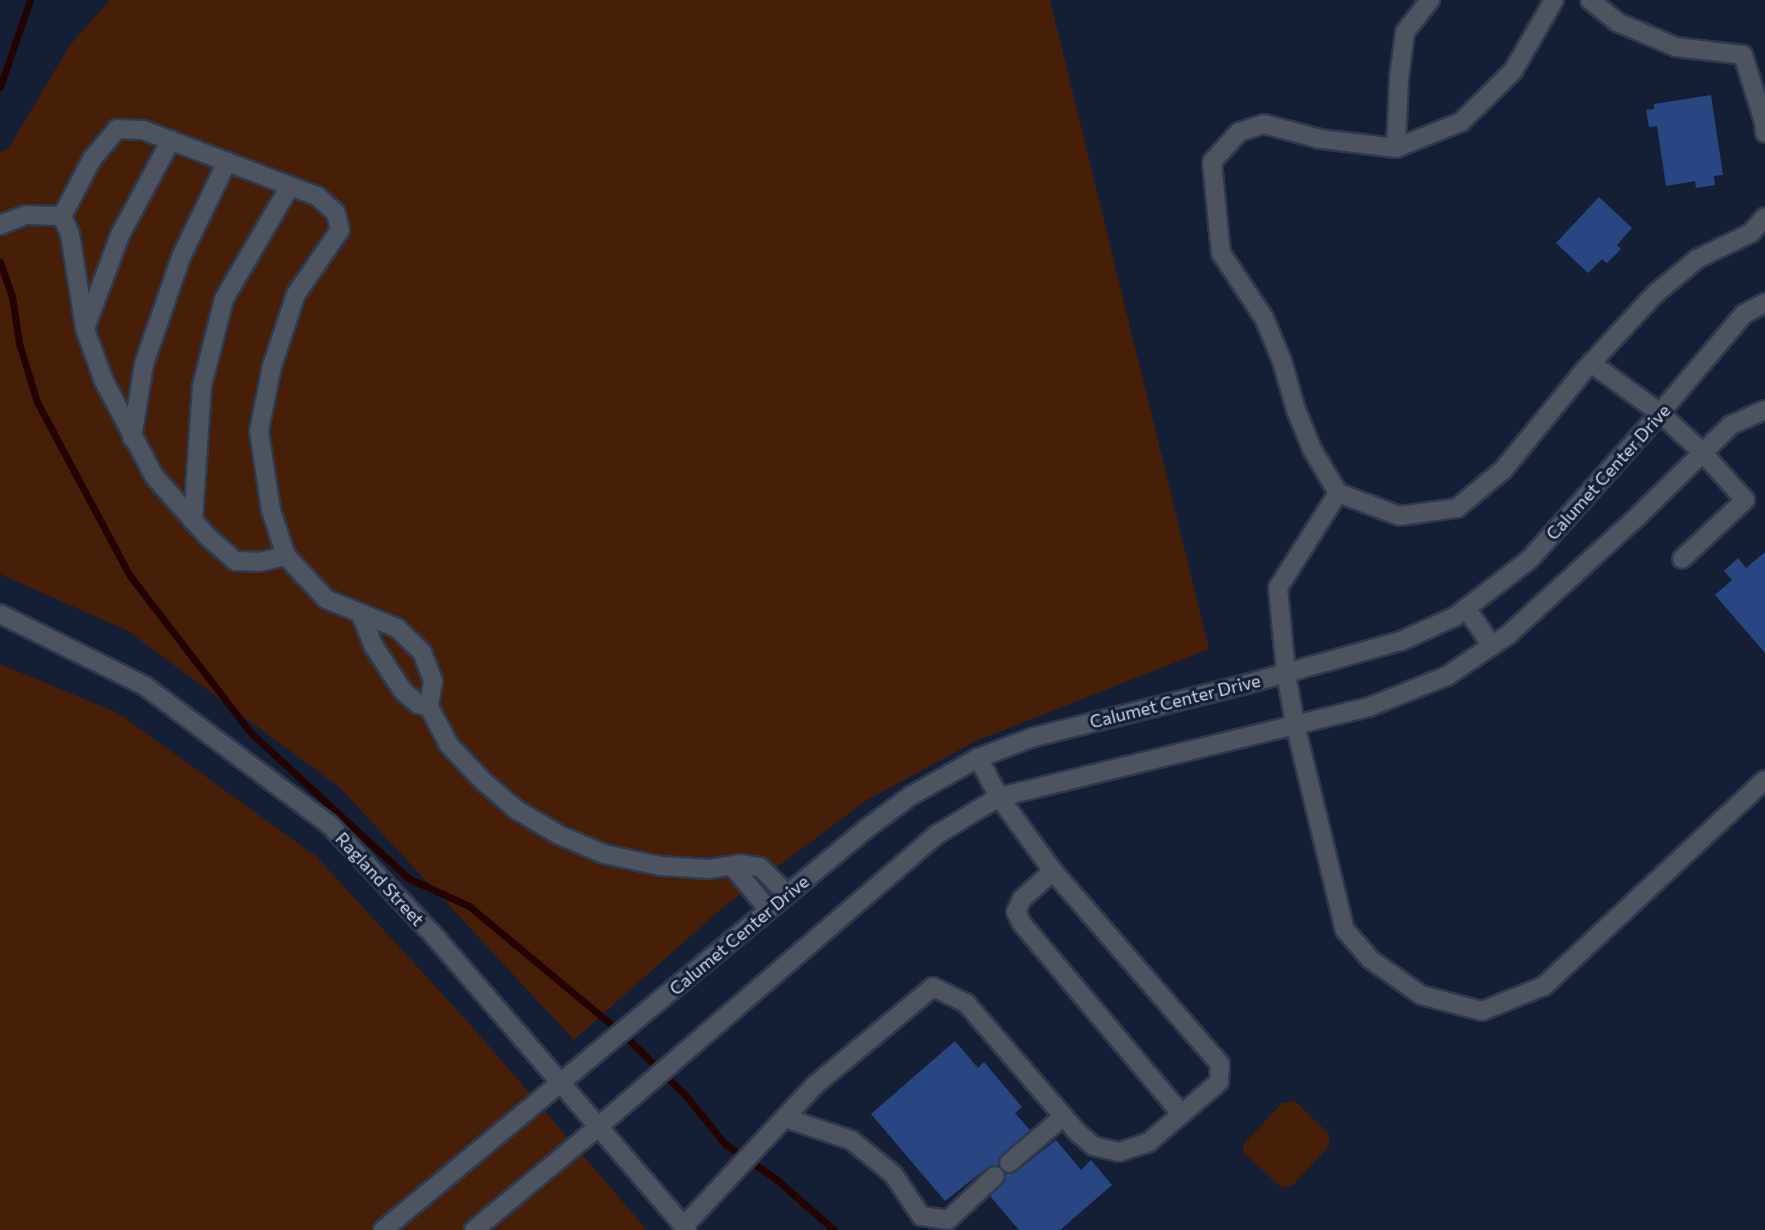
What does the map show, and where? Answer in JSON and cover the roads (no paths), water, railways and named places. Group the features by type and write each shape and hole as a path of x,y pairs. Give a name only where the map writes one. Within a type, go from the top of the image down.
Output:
{"street":[{"path":"1396,148 1399,78 1405,32 1430,0"},
{"path":"1554,0 1513,71 1461,122 1396,148 1320,139 1264,124 1239,132 1212,162 1221,253 1264,318 1282,361 1296,410 1313,451 1338,493 1400,516 1457,508 1503,470 1592,363 1655,294 1697,259 1751,233 1765,217"},
{"path":"1590,0 1617,22 1676,46 1743,55 1764,122 1765,133"},
{"path":"62,216 92,159 117,129 143,130 171,140 317,196 336,213 340,230 296,294 272,366 259,431 271,510 286,556 326,599 397,628 422,652 433,681 429,707 449,745 484,782 517,810 559,835 604,854 661,866 709,869 733,867 740,864 760,867 787,894"},
{"path":"85,329 120,235 171,140"},
{"path":"132,438 144,364 151,342 181,257 227,162"},
{"path":"193,521 202,386 224,299 290,186"},
{"path":"0,225 26,215 62,216"},
{"path":"62,216 70,234 85,329 104,381 154,476 193,521 236,561 259,562 286,556"},
{"name":"Calumet Center Drive","path":"383,1230 866,829 912,795 978,758 1034,737 1286,674 1401,641 1456,616 1530,559 1660,413 1744,314 1765,303"},
{"path":"1592,363 1660,413 1703,453 1746,500 1682,559"},
{"path":"474,1230 598,1127 936,835 999,797 1370,706 1436,680 1509,634 1628,525 1731,425 1765,410"},
{"path":"1338,493 1278,588 1286,674 1295,724 1345,930 1370,959 1421,995 1482,1011 1544,987 1765,780"},
{"path":"1466,608 1492,646"},
{"name":"Ragland Street","path":"0,614 145,686 329,824 436,938 686,1228"},
{"path":"361,615 373,645 403,691 418,704 429,707"},
{"path":"686,1228 815,1085 933,987 966,1003 1077,1132 1093,1146 1119,1152 1149,1142 1219,1082 1220,1064 1053,871 999,797 978,758"},
{"path":"733,867 769,910"},
{"path":"1053,871 1022,898 1016,912 1023,925 1181,1113"},
{"path":"1009,1163 1064,1116"},
{"path":"785,1118 851,1140 893,1174 921,1216 948,1220 994,1176"}],"waterway":[{"path":"0,87 30,0"},
{"path":"0,262 12,296 19,343 37,402 130,576 250,732 408,878 469,906 626,1037 686,1096 725,1144 776,1179 834,1230"}]}
